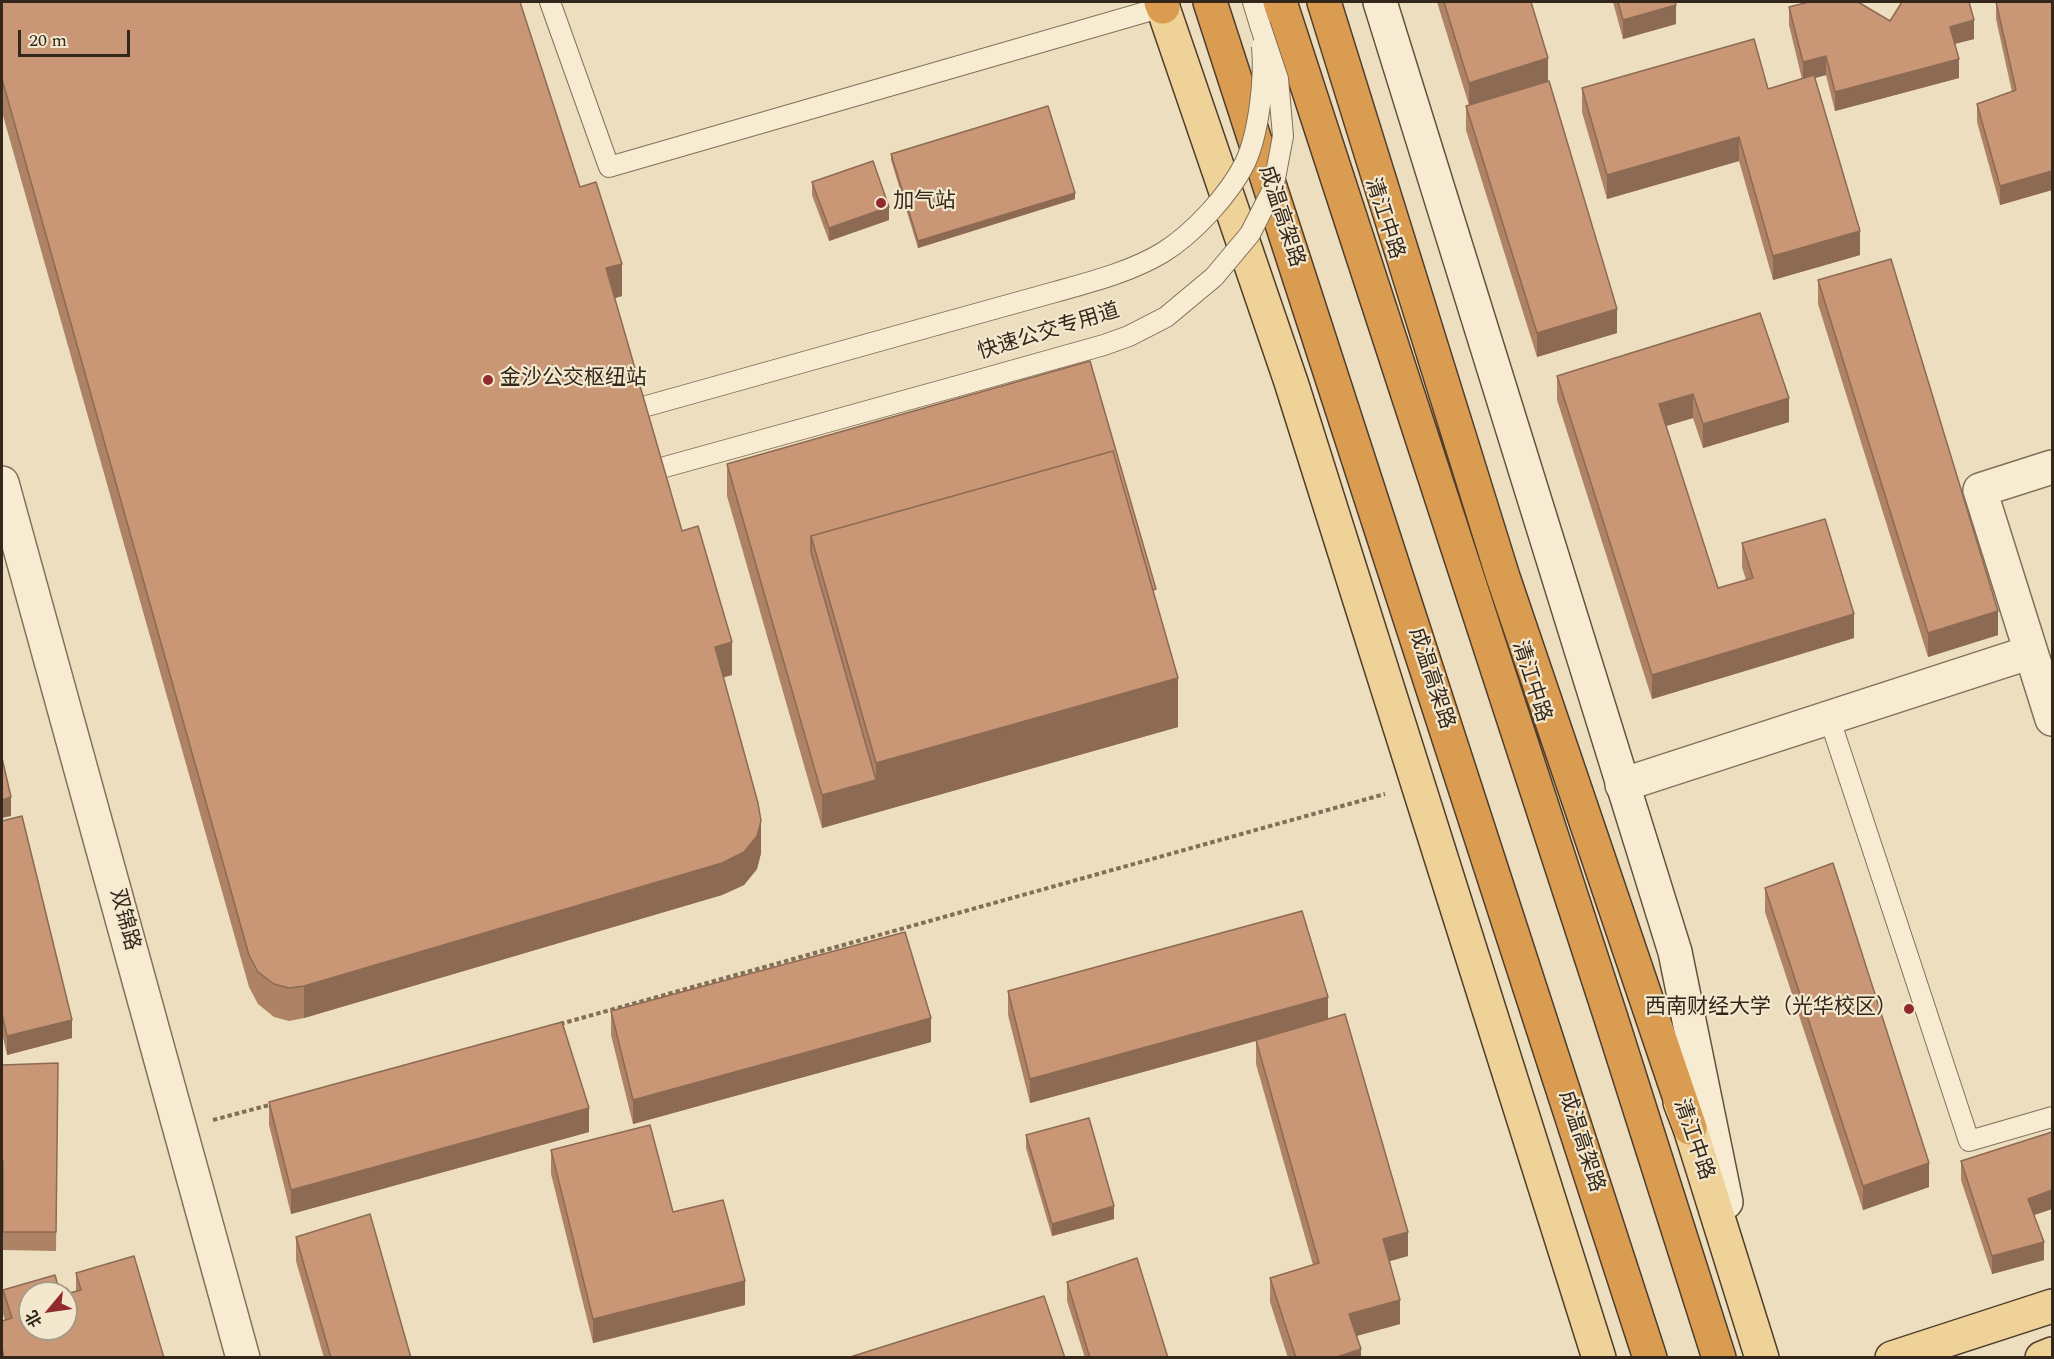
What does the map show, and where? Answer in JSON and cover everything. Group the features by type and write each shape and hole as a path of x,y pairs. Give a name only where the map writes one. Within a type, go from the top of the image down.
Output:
{"highway":[{"name":"成温高架路","path":"1210,2 1650,1358"},
{"path":"1324,2 1503,577 1690,1128"},
{"path":"1270,13 1610,1016 1719,1358"}],"main road":[{"name":"清江中路","path":"1314,2 1582,847 1690,1128 1762,1358"},
{"path":"1161,3 1291,382 1599,1358"},
{"path":"1892,1358 2052,1306"},
{"path":"2042,1358 2052,1354"}],"street":[{"path":"1380,2 1675,952 1749,1319"},
{"path":"2052,467 1980,490 2052,719"},
{"name":"双锦路","path":"2,483 243,1358"},
{"path":"1622,785 2031,652"}],"lane":[{"path":"550,2 609,167 1161,3"},
{"name":"快速公交专用道","path":"1252,2 1270,13"},
{"name":"快速公交专用道","path":"636,409 1089,282 1131,267 1162,252 1198,225 1225,194 1246,162 1260,110 1262,51 1270,13"},
{"name":"快速公交专用道","path":"654,470 1104,345 1129,336 1166,317 1214,277 1250,234 1273,189 1283,136 1270,13"},
{"path":"1830,717 1969,1142 2052,1117"}],"path":[{"path":"551,1027 1418,785"},
{"path":"181,1130 273,1104"}],"building":[{"path":"2,2 520,2 580,187 596,182 622,264 606,268 682,531 698,526 732,642 715,647 761,821 757,836 744,852 722,863 304,986 289,988 274,984 258,972 249,955 2,79"},
{"path":"1444,2 1531,2 1548,58 1469,83"},
{"path":"1618,2 1675,2 1676,5 1623,20"},
{"path":"1809,2 1858,2 1890,21 1902,2 1969,2 1974,20 1950,27 1959,59 1835,92 1826,56 1803,62 1789,7"},
{"path":"1996,2 2052,2 2052,171 2000,186 1977,104 2016,90"},
{"path":"1754,39 1768,89 1814,75 1860,231 1773,256 1739,137 1607,175 1582,88"},
{"path":"1549,81 1617,309 1537,333 1466,106"},
{"path":"1048,106 1075,193 918,241 891,154"},
{"path":"873,161 889,207 829,228 812,182"},
{"path":"1891,259 1998,611 1928,633 1818,280"},
{"path":"1760,313 1789,398 1703,424 1693,394 1659,404 1718,588 1753,578 1742,543 1825,519 1854,614 1652,675 1557,376"},
{"path":"1090,361 1156,589 1153,590 1113,451 811,536 811,552 876,780 822,795 727,464"},
{"path":"1113,451 1178,678 876,763 811,536"},
{"path":"2,758 11,797 2,800"},
{"path":"22,816 72,1020 7,1036 2,1014 2,821"},
{"path":"1833,863 1929,1163 1863,1186 1765,888"},
{"path":"1302,911 1328,997 1030,1079 1008,991"},
{"path":"905,932 931,1018 633,1100 611,1011"},
{"path":"1345,1014 1408,1232 1383,1239 1400,1300 1349,1314 1361,1349 1334,1358 1296,1358 1270,1278 1319,1263 1256,1040"},
{"path":"562,1022 589,1108 291,1190 269,1102"},
{"path":"58,1063 56,1232 3,1232 2,1065"},
{"path":"1089,1118 1114,1206 1052,1224 1026,1135"},
{"path":"650,1125 673,1212 723,1200 745,1281 593,1319 551,1150"},
{"path":"2052,1132 2052,1190 2028,1199 2044,1242 1992,1256 1961,1161"},
{"path":"370,1214 411,1358 331,1358 296,1237"},
{"path":"134,1256 164,1358 4,1358 2,1321 12,1318 3,1290 18,1286 18,1341 78,1341 78,1291 81,1290 76,1273"},
{"path":"1137,1258 1168,1358 1090,1358 1067,1282"},
{"path":"55,1275 57,1281 34,1281"},
{"path":"1044,1296 1065,1358 847,1358"}],"place":[{"name":"加气站","path":"881,203"},
{"name":"金沙公交枢纽站","path":"488,380"},
{"name":"西南财经大学（光华校区）","path":"1909,1009"}]}
